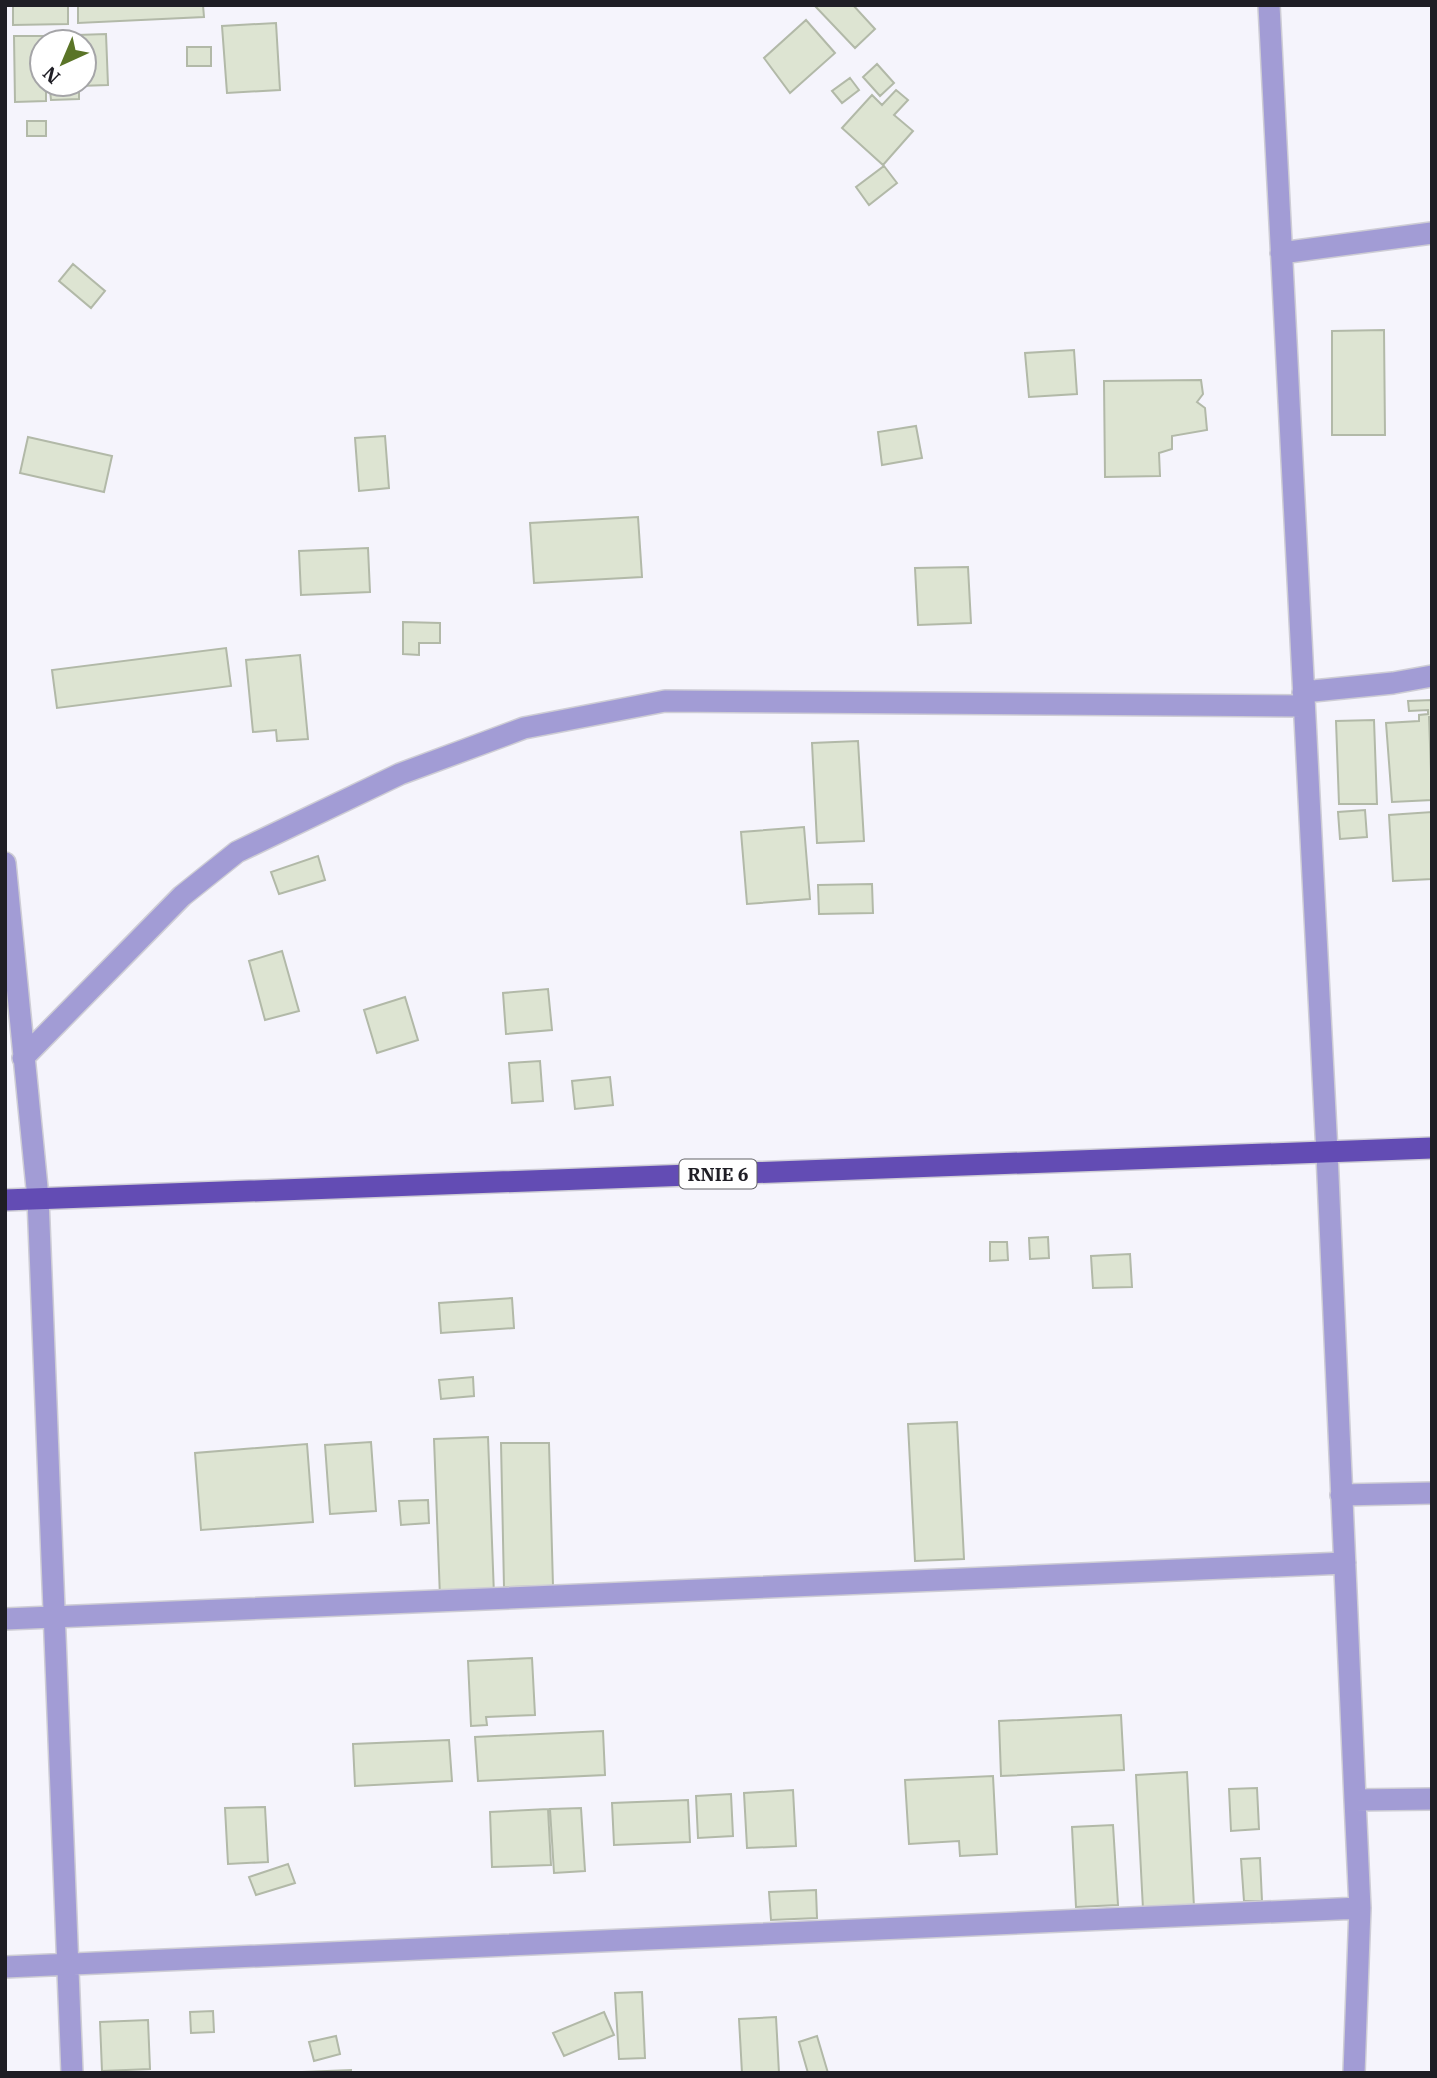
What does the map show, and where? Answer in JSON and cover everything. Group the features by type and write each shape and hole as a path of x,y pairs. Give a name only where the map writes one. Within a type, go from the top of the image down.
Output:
{"main road":[{"name":"RNIE 6","path":"5,1200 1432,1148"}],"street":[{"path":"1269,5 1327,1153 1360,1908 1354,2073"},
{"path":"1281,253 1432,233"},
{"path":"23,1058 183,896 237,852 400,774 524,728 665,701 1303,699 1432,676"},
{"path":"5,863 38,1198 72,2073"},
{"path":"1341,1495 1432,1493"},
{"path":"5,1619 1345,1563"},
{"path":"1355,1800 1432,1799"},
{"path":"5,1967 1360,1908"}],"building":[{"path":"13,5 68,5 68,24 13,25"},
{"path":"78,5 203,5 204,17 78,23"},
{"path":"814,5 853,5 875,29 855,48"},
{"path":"806,20 835,53 790,93 764,58"},
{"path":"276,23 280,90 227,93 222,26"},
{"path":"98,34 106,34 108,85 98,85"},
{"path":"14,36 28,36 28,98 46,98 46,101 15,102"},
{"path":"187,47 211,47 211,66 187,66"},
{"path":"877,64 894,83 880,96 863,77"},
{"path":"850,78 859,90 842,103 832,91"},
{"path":"896,90 908,100 894,115 913,131 883,165 842,128 872,95 882,105"},
{"path":"51,98 79,98 79,99"},
{"path":"27,121 46,121 46,136 27,136"},
{"path":"884,166 897,183 869,205 856,187"},
{"path":"73,264 105,291 91,308 59,281"},
{"path":"1384,330 1385,435 1332,435 1332,331"},
{"path":"1074,350 1077,394 1029,397 1025,353"},
{"path":"1201,380 1203,394 1197,402 1205,408 1207,430 1172,436 1172,449 1159,453 1160,476 1105,477 1104,381"},
{"path":"916,426 922,458 882,465 878,432"},
{"path":"385,436 389,488 359,491 355,438"},
{"path":"28,437 112,456 104,492 20,473"},
{"path":"638,517 642,577 534,583 530,523"},
{"path":"368,548 370,592 301,595 299,551"},
{"path":"968,567 971,623 918,625 915,568"},
{"path":"403,622 440,623 440,643 419,643 419,655 403,654"},
{"path":"226,648 231,686 57,708 52,670"},
{"path":"300,655 308,739 277,741 276,730 253,732 246,660"},
{"path":"1432,700 1432,717 1429,717 1432,800 1392,802 1386,723 1419,721 1419,715 1428,714 1428,710 1409,711 1408,701"},
{"path":"1374,720 1377,804 1339,804 1336,721"},
{"path":"858,741 864,841 817,843 812,743"},
{"path":"1365,810 1367,837 1340,839 1338,812"},
{"path":"1432,812 1432,879 1393,881 1389,815"},
{"path":"804,827 810,899 747,904 741,832"},
{"path":"318,856 325,880 279,894 271,872"},
{"path":"872,884 873,913 819,914 818,885"},
{"path":"282,951 299,1011 265,1020 249,961"},
{"path":"548,989 552,1030 506,1034 503,993"},
{"path":"405,997 418,1040 377,1053 364,1010"},
{"path":"540,1061 543,1101 512,1103 509,1063"},
{"path":"610,1077 613,1105 575,1109 572,1081"},
{"path":"1048,1237 1049,1258 1030,1259 1029,1238"},
{"path":"990,1242 1007,1242 1008,1260 990,1261"},
{"path":"1130,1254 1132,1287 1093,1288 1091,1256"},
{"path":"512,1298 514,1328 441,1333 439,1303"},
{"path":"473,1377 474,1396 441,1399 439,1380"},
{"path":"957,1422 964,1559 915,1561 908,1424"},
{"path":"488,1437 494,1595 440,1597 434,1439"},
{"path":"371,1442 376,1511 330,1514 325,1445"},
{"path":"501,1443 549,1443 553,1586 504,1587"},
{"path":"307,1444 313,1522 201,1530 195,1453"},
{"path":"428,1500 429,1523 401,1525 399,1501"},
{"path":"532,1658 535,1715 486,1717 487,1725 471,1726 468,1661"},
{"path":"1121,1715 1124,1770 1001,1776 999,1721"},
{"path":"603,1731 605,1775 478,1781 475,1737"},
{"path":"449,1740 452,1781 355,1786 353,1744"},
{"path":"1187,1772 1194,1907 1143,1909 1136,1775"},
{"path":"993,1776 997,1854 960,1856 959,1841 909,1844 905,1780"},
{"path":"1257,1788 1259,1829 1231,1831 1229,1789"},
{"path":"793,1790 796,1846 747,1848 744,1793"},
{"path":"731,1794 733,1836 698,1838 696,1796"},
{"path":"688,1800 690,1842 614,1845 612,1803"},
{"path":"265,1807 268,1862 228,1864 225,1808"},
{"path":"581,1808 585,1871 554,1873 550,1809"},
{"path":"548,1809 551,1865 492,1867 490,1812"},
{"path":"1113,1825 1118,1905 1076,1907 1072,1827"},
{"path":"1260,1858 1262,1901 1244,1901 1241,1859"},
{"path":"288,1864 295,1883 256,1895 249,1877"},
{"path":"816,1890 817,1918 771,1920 769,1892"},
{"path":"642,1992 645,2058 619,2059 615,1993"},
{"path":"213,2011 214,2032 191,2033 190,2012"},
{"path":"604,2012 614,2035 564,2056 553,2033"},
{"path":"776,2017 779,2073 742,2073 739,2019"},
{"path":"148,2020 150,2069 102,2071 100,2022"},
{"path":"336,2036 340,2054 314,2061 309,2042"},
{"path":"817,2036 828,2073 808,2073 799,2042"},
{"path":"351,2070 351,2073 303,2073 303,2072"}]}
